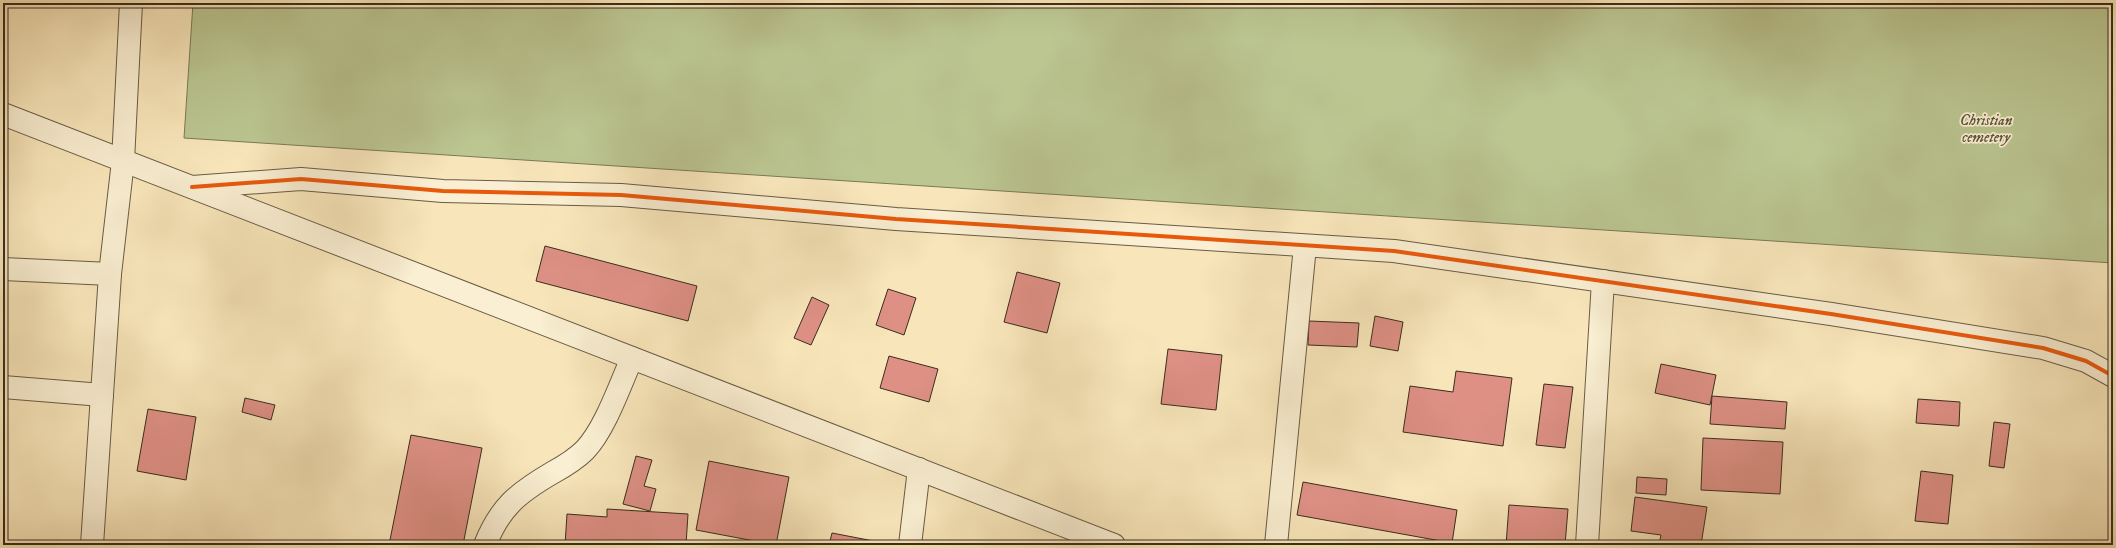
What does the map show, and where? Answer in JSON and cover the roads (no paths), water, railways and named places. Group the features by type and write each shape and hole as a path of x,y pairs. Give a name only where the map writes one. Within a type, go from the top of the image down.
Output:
{"street":[{"path":"92,545 110,274 123,160 131,3"},
{"path":"3,114 1114,545"},
{"path":"192,187 301,179 443,191 621,195 896,220 1394,252 1823,312 2043,348 2086,362 2113,376"},
{"path":"1276,545 1305,246"},
{"path":"3,269 110,274"},
{"path":"1587,545 1603,281"},
{"path":"485,545 506,506 525,490 585,450 601,425 632,358"},
{"path":"3,387 102,395"},
{"path":"910,545 919,469"}],"park label":[{"name":"Christian cemetery","path":"1986,128"}]}
